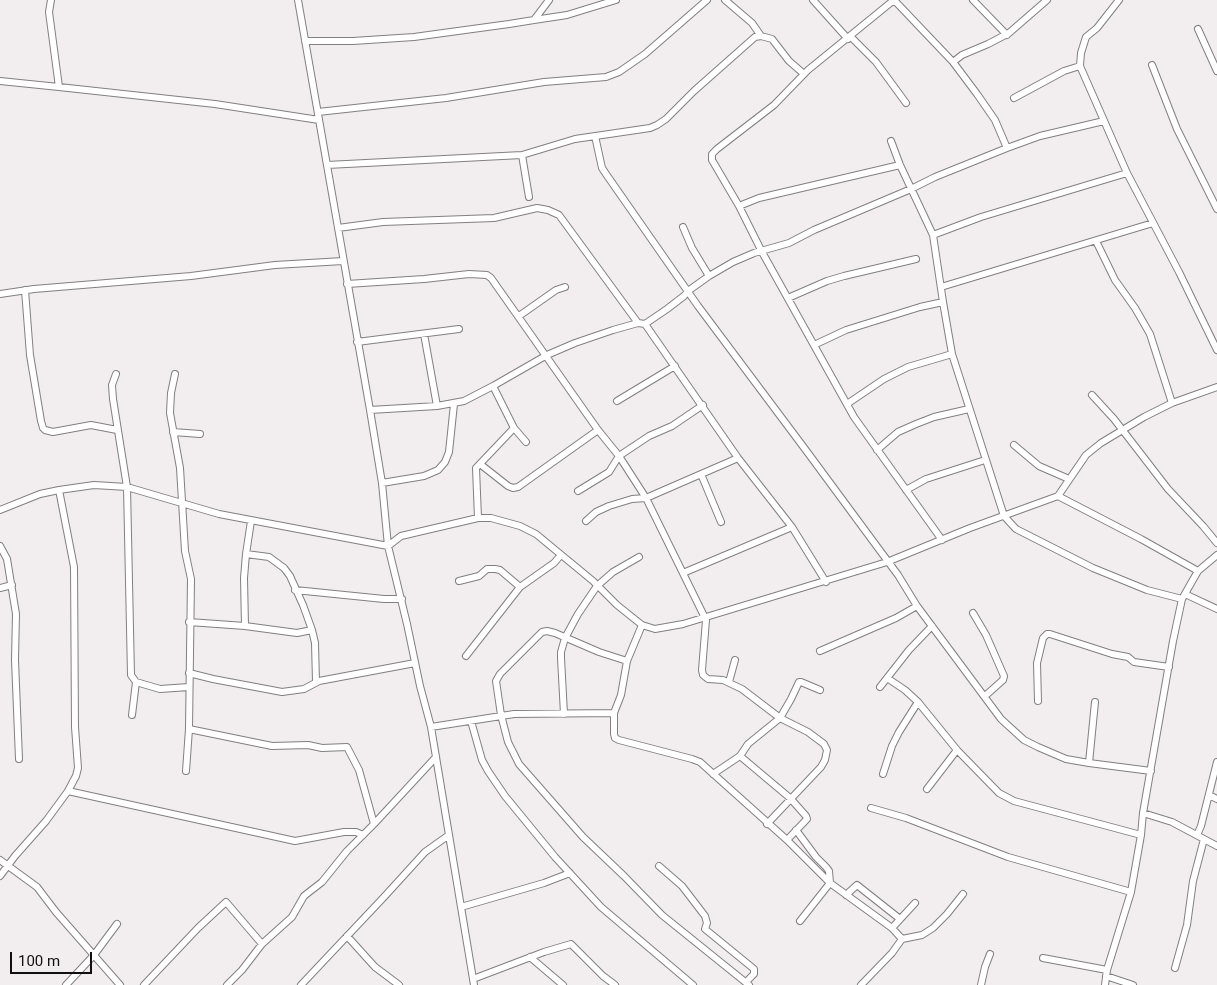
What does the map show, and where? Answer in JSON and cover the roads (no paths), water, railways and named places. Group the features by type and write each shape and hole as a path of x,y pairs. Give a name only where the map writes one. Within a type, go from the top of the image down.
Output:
{"street":[{"path":"51,0 48,12 59,87"},
{"path":"298,0 370,410 382,483 388,546 431,727 474,982 530,957 571,944 615,985"},
{"path":"534,20 549,0"},
{"path":"306,41 353,41 414,37 566,16 616,0"},
{"path":"318,112 446,98 544,82 606,77 619,72 645,54 707,0"},
{"path":"725,0 752,23 760,36"},
{"path":"813,0 876,62 906,103"},
{"path":"942,540 854,417 712,160 712,154 774,105 804,74 850,38 893,0 953,62 995,120 1007,148"},
{"path":"973,0 1007,35"},
{"path":"953,62 962,55 1007,35 1046,0"},
{"path":"1120,0 1097,28 1086,37 1080,66 1127,173 1217,350"},
{"path":"1198,29 1217,71"},
{"path":"327,165 522,155 575,139 639,130 657,125 755,38 760,36 772,39 789,61 804,74"},
{"path":"1152,65 1177,129 1217,210"},
{"path":"1014,98 1064,71 1080,66"},
{"path":"0,81 215,104 319,120"},
{"path":"370,410 437,406 464,401 547,355 574,343 642,323 667,310 688,291 733,262 788,243 935,177 1007,148 1040,136 1104,121"},
{"path":"595,136 602,168 606,174 688,291 898,575 917,606 1001,719 1024,740 1066,759 1089,764 1151,770"},
{"path":"891,142 933,235 942,302 952,354 1004,516 1016,529 1093,568 1148,590 1184,596 1217,609"},
{"path":"522,155 529,197"},
{"path":"739,206 759,198 900,165"},
{"path":"933,235 981,217 1127,173"},
{"path":"338,228 383,222 494,218 537,208 560,215 675,366 738,458 792,527 826,582"},
{"path":"941,288 1153,223"},
{"path":"683,227 692,248 709,276"},
{"path":"1096,240 1115,280 1150,334 1172,403"},
{"path":"788,298 836,278 916,259"},
{"path":"0,294 25,290 182,277 275,265 343,261"},
{"path":"347,284 470,274 487,275 519,316 598,430 619,456 646,498 705,618 703,674 708,678 729,682 742,689 780,718 821,740 827,750 825,760 820,767 767,824"},
{"path":"519,316 556,290 565,287"},
{"path":"25,290 30,355 40,420 43,428 53,432 91,425 117,430"},
{"path":"814,345 846,330 942,302"},
{"path":"357,342 458,329"},
{"path":"424,334 437,406"},
{"path":"847,404 884,379 908,367 952,354"},
{"path":"616,401 675,366"},
{"path":"116,374 112,386 117,430 127,487 131,675 136,682 160,689 189,687"},
{"path":"175,374 171,393 170,413 180,468 185,551 191,579 189,729 186,771"},
{"path":"494,386 514,428 526,442"},
{"path":"0,510 40,494 59,490 94,485 127,487 251,521 388,546 401,536 478,518 491,518 520,526 536,534 597,586 617,606 642,625 655,629 705,618 797,588 826,582 887,562 970,528 1058,496 1086,455 1122,430 1172,403 1217,387"},
{"path":"1092,394 1168,490 1217,543"},
{"path":"382,483 424,476 438,470 445,462 449,452 454,404"},
{"path":"578,491 608,472 619,456 649,436 672,426 703,405"},
{"path":"877,450 898,432 934,417 969,409"},
{"path":"478,518 476,468 514,428"},
{"path":"480,464 508,486 518,487 598,430"},
{"path":"173,432 200,434"},
{"path":"1014,445 1039,466 1069,479"},
{"path":"586,521 596,512 609,506 632,499 646,498 738,458"},
{"path":"906,490 926,479 985,460"},
{"path":"701,474 721,522"},
{"path":"0,876 46,821 68,791 76,776 78,762 75,727 74,567 59,490"},
{"path":"1058,496 1198,571"},
{"path":"246,626 244,578 251,521"},
{"path":"683,573 792,527"},
{"path":"0,546 7,559 16,614 15,660 19,758"},
{"path":"246,554 264,555 276,560 284,568 303,605 312,630 316,650 316,682"},
{"path":"1105,985 1106,973 1131,892 1143,813 1184,596 1198,571 1217,555"},
{"path":"466,656 520,587 554,563 560,556"},
{"path":"564,714 561,652 565,638 578,614 597,586 613,572 639,558"},
{"path":"459,581 479,576 487,569 495,569 500,570 520,587"},
{"path":"0,588 12,585"},
{"path":"295,590 384,599 402,599"},
{"path":"820,651 896,618 917,606"},
{"path":"973,613 986,635 1004,676 1003,680 985,696"},
{"path":"189,622 246,626 297,633 312,630"},
{"path":"642,625 627,661 621,695 614,713 614,734 619,740 700,762 787,840 830,883 892,928 902,940"},
{"path":"880,688 909,650 932,626"},
{"path":"627,661 547,631 542,632 496,681 501,715 508,742 519,764 560,812 662,915 748,984 754,974 754,969 705,929 705,916 682,886 659,866"},
{"path":"1038,701 1037,663 1043,638 1047,634 1128,657 1134,662 1169,668"},
{"path":"729,682 735,660"},
{"path":"189,673 282,692 304,689 316,682 415,663"},
{"path":"887,678 905,690 918,702 957,750 999,793 1014,801 1141,835"},
{"path":"132,715 136,682"},
{"path":"713,774 740,756 748,744 780,718 799,682 820,690"},
{"path":"883,774 892,746 918,702"},
{"path":"1089,764 1095,702"},
{"path":"431,727 514,714 614,713"},
{"path":"471,721 482,760 523,818 600,906 693,985"},
{"path":"189,729 272,746 347,747 359,770 374,824"},
{"path":"927,789 957,750"},
{"path":"740,756 790,798 806,816 807,819 787,840"},
{"path":"227,985 242,970 262,944 292,918 304,896 322,882 347,851 436,757"},
{"path":"1197,834 1217,762"},
{"path":"68,791 295,841 344,832 356,832 363,835"},
{"path":"1209,795 1217,799"},
{"path":"871,808 906,818 1008,858 1131,892"},
{"path":"1143,813 1172,822 1217,846"},
{"path":"796,830 829,871 830,883 800,921"},
{"path":"301,985 425,852 450,835"},
{"path":"1175,968 1187,925 1193,881 1204,839"},
{"path":"811,863 816,857"},
{"path":"0,860 37,887 56,912 120,985"},
{"path":"461,907 544,883 570,873"},
{"path":"846,895 856,884 900,919"},
{"path":"861,985 902,940 922,935 933,928 963,894"},
{"path":"144,985 198,928 226,902 262,944"},
{"path":"871,913 878,902"},
{"path":"892,928 914,903"},
{"path":"881,920 888,910"},
{"path":"66,985 94,955 117,924"},
{"path":"347,936 375,966 399,985"},
{"path":"981,985 990,954"},
{"path":"530,957 560,984"},
{"path":"1043,958 1106,973 1133,985"}]}
